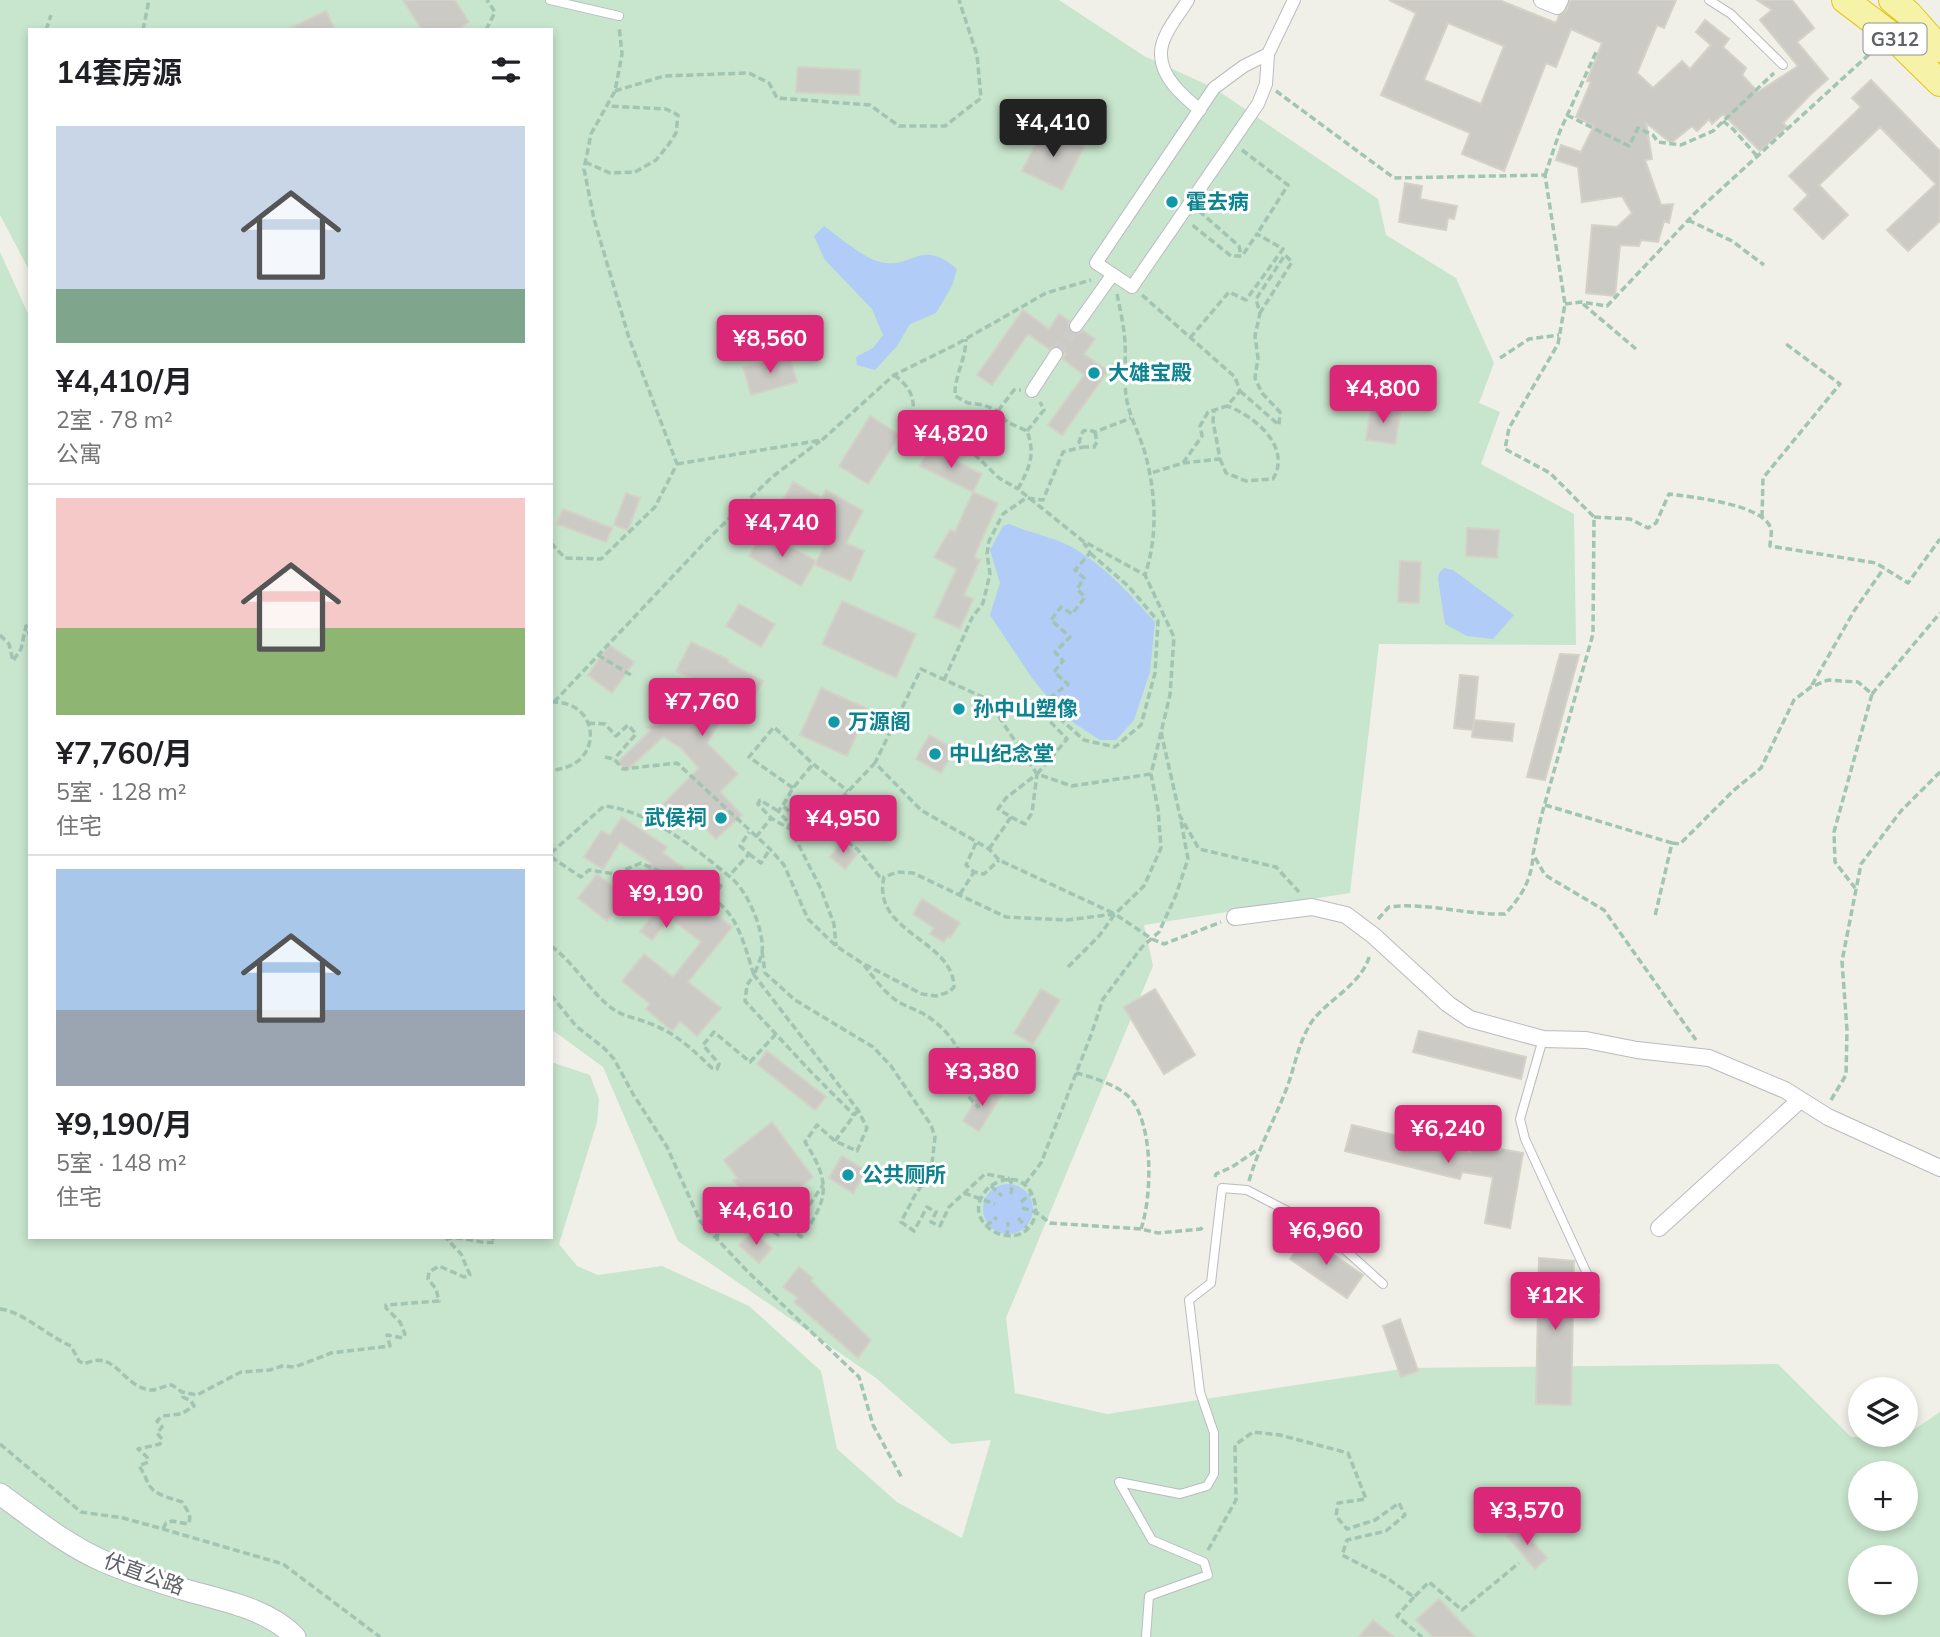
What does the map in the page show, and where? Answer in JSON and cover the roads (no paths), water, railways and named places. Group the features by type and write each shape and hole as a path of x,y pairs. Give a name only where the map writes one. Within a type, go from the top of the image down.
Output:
{"highway":[{"name":"G312","path":"1846,0 1890,34 1940,83"},
{"name":"G312","path":"1905,7 1940,49"}],"main road":[{"name":"伏直公路","path":"0,1494 40,1523 99,1559 141,1576 257,1611 295,1637"}],"street":[{"path":"1188,0 1166,36 1161,53 1166,72 1181,94 1200,110"},
{"path":"1268,54 1244,66 1214,89 1096,263 1132,287 1258,104 1266,84 1268,54 1294,0"},
{"path":"1542,0 1557,6 1560,0"},
{"path":"1076,326 1113,274"},
{"path":"1032,391 1056,354"},
{"path":"1235,917 1312,907 1346,915 1374,936 1430,989 1470,1018 1543,1039 1586,1040 1648,1052 1709,1058 1755,1076 1822,1113 1940,1168"},
{"path":"1659,1228 1800,1100"}],"lane":[{"path":"550,0 618,16"},
{"path":"1709,0 1731,14 1783,65"},
{"path":"1543,1039 1520,1119 1522,1129 1595,1291"},
{"path":"1146,1637 1149,1596 1208,1575 1204,1562 1152,1540 1119,1482 1180,1494 1207,1486 1214,1474 1214,1433 1200,1392 1189,1300 1211,1283 1222,1188 1247,1191 1322,1229 1383,1284"}],"water":[{"path":"824,226 873,260 892,263 925,255 944,260 957,269 952,286 936,313 910,324 897,346 875,370 857,365 856,357 873,348 883,335 872,309 825,260 814,236"},
{"path":"1009,524 1063,543 1091,559 1155,622 1150,672 1134,720 1116,740 1100,740 1063,716 1032,678 990,615 1000,583 990,550 1003,526"},
{"path":"1444,568 1453,570 1514,615 1493,639 1467,636 1445,624 1438,579"},
{"path":"1008,1184 1026,1191 1033,1209 1026,1227 1008,1234 990,1227 983,1209 990,1191"}],"tunnel":[{"path":"1056,354 1076,326"}],"place":[{"name":"霍去病","path":"1172,202"},
{"name":"大雄宝殿","path":"1094,373"},
{"name":"孙中山塑像","path":"959,709"},
{"name":"万源阁","path":"834,722"},
{"name":"中山纪念堂","path":"935,754"},
{"name":"武侯祠","path":"721,818"},
{"name":"公共厕所","path":"848,1175"}]}
